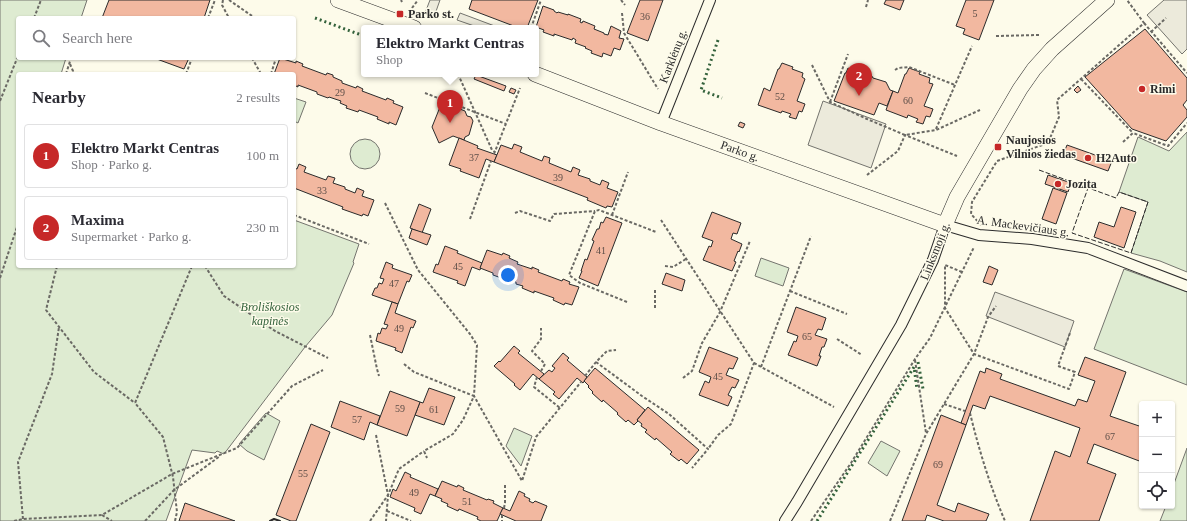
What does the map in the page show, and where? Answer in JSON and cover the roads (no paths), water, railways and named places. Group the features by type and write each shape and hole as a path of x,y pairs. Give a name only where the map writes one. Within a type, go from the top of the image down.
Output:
{"main road":[{"path":"338,0 406,25"},
{"name":"Linksmoji g.","path":"945,225 961,191 1020,89 1034,69 1052,49 1107,0"},
{"name":"Parko g.","path":"539,76 661,123 945,225"}],"street":[{"name":"Karklėnų g.","path":"661,123 710,0"},
{"name":"A. Mackevičiaus g.","path":"945,225 979,235 1032,239 1088,248 1187,286"},
{"name":"Linksmoji g.","path":"785,521 798,502 901,325 933,260 945,225"}],"place":[{"name":"Parko st.","path":"400,14"},
{"name":"Rimi","path":"1142,89"},
{"name":"Maxima","path":"859,96"},
{"name":"Elektro Markt Centras","path":"450,123"},
{"name":"Naujosios Vilnios žiedas","path":"998,147"},
{"name":"H2Auto","path":"1088,158"},
{"name":"Jozita","path":"1058,184"}],"park label":[{"name":"Broliškosios kapinės","path":"270,314"}]}
